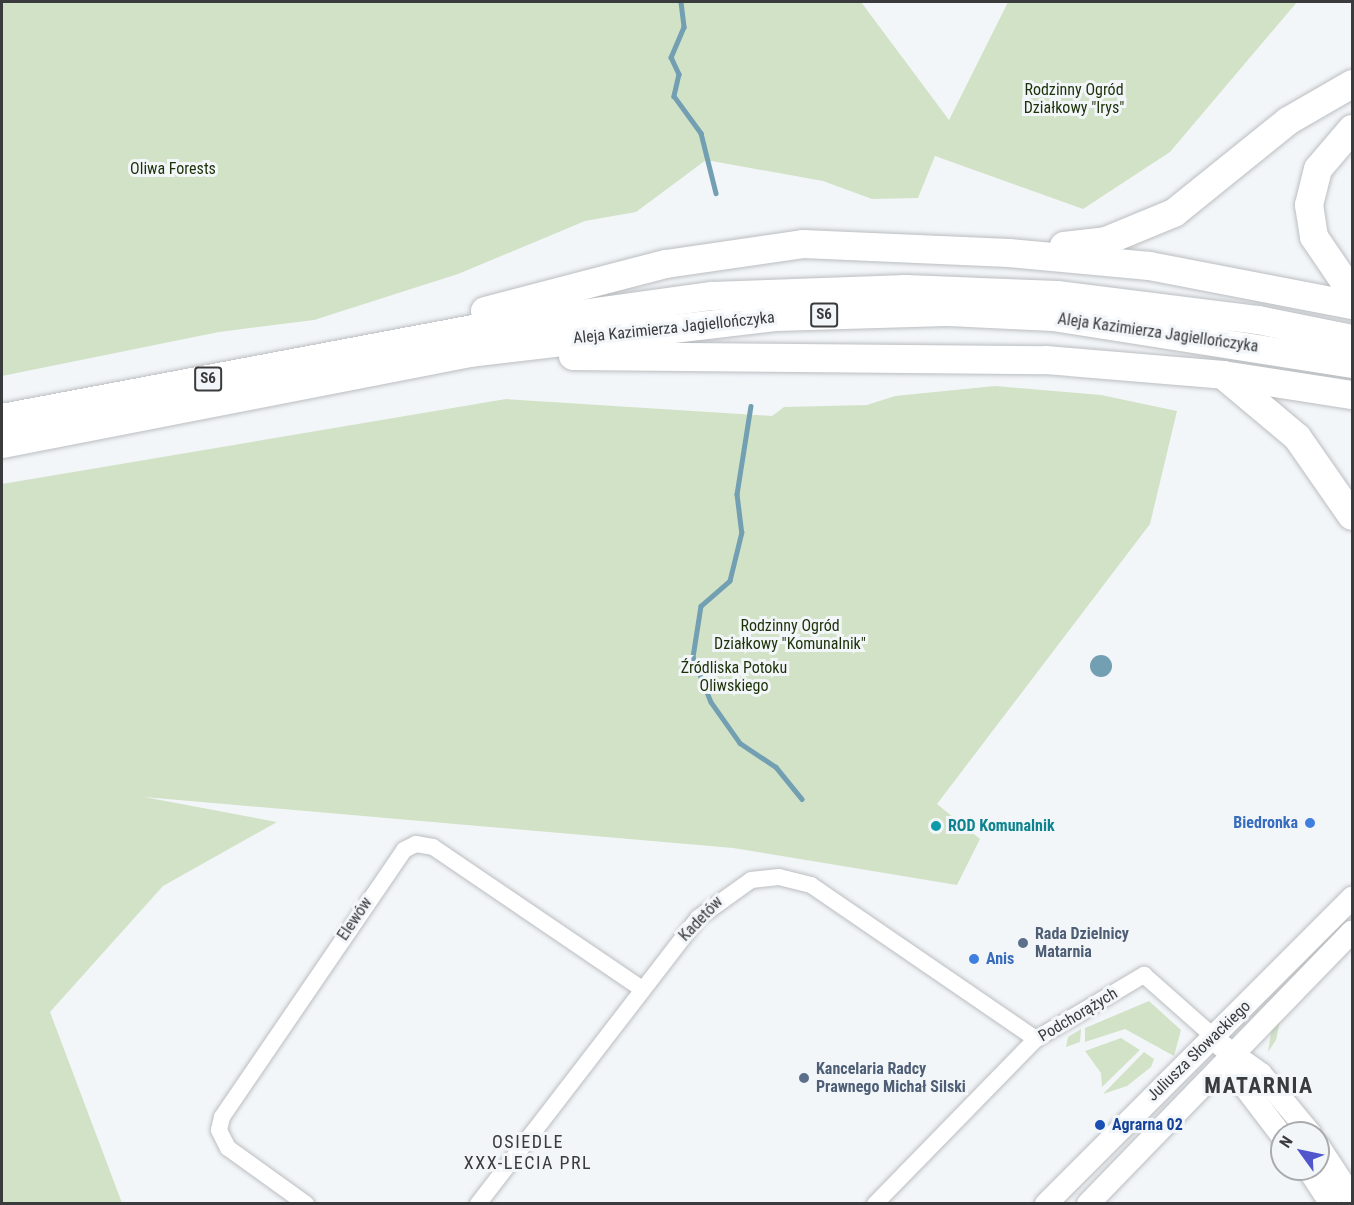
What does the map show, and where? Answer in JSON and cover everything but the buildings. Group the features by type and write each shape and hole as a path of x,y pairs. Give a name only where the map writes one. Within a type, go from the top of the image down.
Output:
{"highway":[{"path":"1009,253 1018,247 1107,241 1150,225 1212,187 1312,103 1353,84"},
{"path":"1353,129 1318,169 1309,205 1314,237 1353,293"},
{"path":"414,340 426,326 738,251 865,244 1009,253 1149,266 1353,305"},
{"name":"Aleja Kazimierza Jagiellończyka","path":"2,418 414,340 712,296 906,289 1123,301 1353,339"},
{"name":"Aleja Kazimierza Jagiellończyka","path":"2,444 297,387 579,337 722,321 868,314 1053,317 1353,364"},
{"path":"297,387 321,396 496,365 654,352 977,357 1223,375 1353,395"},
{"path":"1223,375 1297,437 1353,516"}],"main road":[{"name":"Juliusza Słowackiego","path":"1046,1203 1353,898"},
{"name":"Juliusza Słowackiego","path":"1088,1203 1353,932"},
{"path":"1213,1036 1231,1055 1261,1074 1300,1121"},
{"path":"1231,1055 1241,1082 1271,1121"},
{"path":"1330,1163 1353,1197"},
{"path":"1316,1181 1331,1203"}],"street":[{"name":"Elewów","path":"306,1203 228,1148 219,1130 222,1117 404,850 416,844 433,847 642,989"},
{"name":"Kadetów","path":"478,1203 642,989 719,898 751,880 779,877 826,893 1036,1039"},
{"name":"Podchorążych","path":"875,1203 1036,1039 1144,975 1213,1036"}],"green space":[{"name":"Oliwa Forests","path":"2,2 861,2 949,120 1008,2 1297,2 1170,152 1083,209 935,156 918,198 872,199 823,181 706,160 636,212 585,221 458,274 314,320 219,332 2,376"},
{"name":"Rodzinny Ogród Działkowy \"Komunalnik\"","path":"995,386 1101,395 1177,411 1150,524 937,804 980,839 957,885 733,848 144,797 277,822 163,886 50,1012 122,1203 2,1203 2,484 506,399 772,416 784,407 867,405 895,396"},
{"path":"1149,1001 1181,1030 1174,1056 1125,1029 1085,1042 1085,1028"},
{"path":"1281,1016 1276,1040 1268,1052 1272,1027"},
{"path":"1081,1029 1080,1042 1066,1047 1068,1037"},
{"path":"1121,1038 1140,1050 1102,1087 1101,1073 1085,1051"},
{"path":"1144,1052 1154,1059 1151,1067 1127,1086 1103,1094"}],"water":[{"path":"1101,655 1109,658 1112,666 1109,674 1101,677 1093,674 1090,666 1093,658"}],"waterway":[{"path":"681,2 684,27 671,57 679,74 674,96 701,133 716,193"},
{"path":"751,406 737,494 742,532 730,581 701,606 693,657 711,702 740,743 776,767 802,799"}],"place":[{"name":"Biedronka","path":"1310,823"},
{"name":"ROD Komunalnik","path":"936,826"},
{"name":"Rada Dzielnicy Matarnia","path":"1023,943"},
{"name":"Anis","path":"974,959"},
{"name":"Kancelaria Radcy Prawnego Michał Silski","path":"804,1078"},
{"name":"Agrarna 02","path":"1100,1125"}],"district":[{"name":"MATARNIA","path":"1259,1086"},
{"name":"OSIEDLE XXX-LECIA PRL","path":"528,1153"}],"park label":[{"name":"Rodzinny Ogród Działkowy \"Irys\"","path":"1074,99"},
{"name":"Źródliska Potoku Oliwskiego","path":"734,677"}]}
